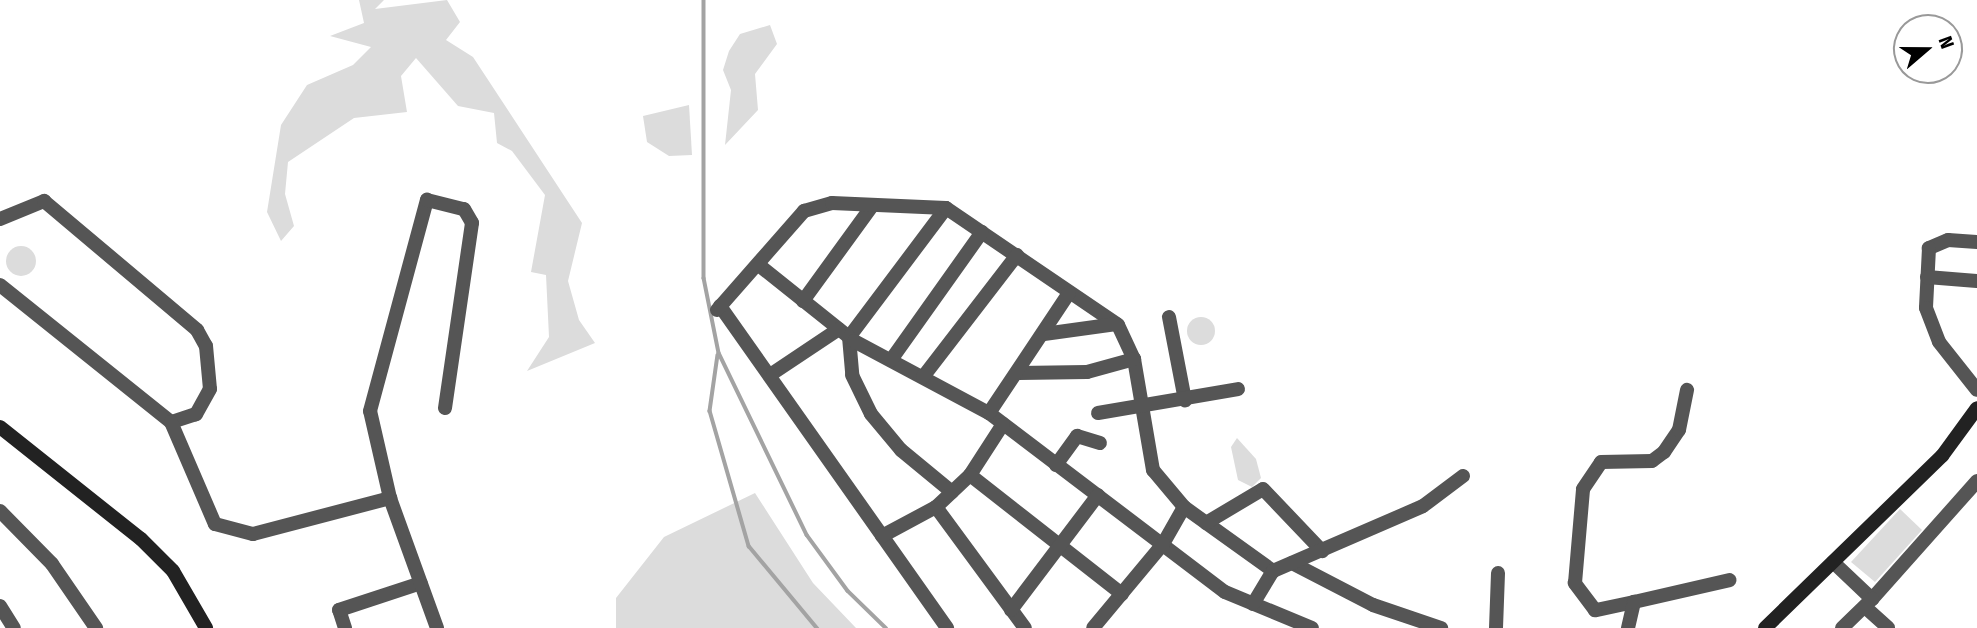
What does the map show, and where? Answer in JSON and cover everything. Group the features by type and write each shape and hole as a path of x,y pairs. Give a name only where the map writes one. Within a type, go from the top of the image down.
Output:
{"street":[{"path":"437,628 390,498 370,411 428,200 464,209 472,223 445,408"},
{"path":"0,219 44,201 198,330 206,346 210,389 200,410 171,422"},
{"path":"947,628 772,373 719,308 760,266 804,211 832,203 946,208 1116,324 1134,359 1153,470 1184,507 1273,570"},
{"path":"803,300 872,206"},
{"path":"772,373 844,333 946,208"},
{"path":"891,360 982,232"},
{"path":"1977,242 1948,240 1929,248 1926,308 1939,342 1977,390"},
{"path":"923,377 1017,255"},
{"path":"760,266 844,333 989,413 1224,592 1312,628"},
{"path":"1927,277 1977,281"},
{"path":"0,285 171,422 215,524 232,531 253,534 390,498"},
{"path":"989,413 1019,373 1069,293"},
{"path":"1168,317 1185,400"},
{"path":"1044,334 1116,324"},
{"path":"844,333 852,375 871,414 901,450 951,492"},
{"path":"1019,373 1087,372 1134,359"},
{"path":"1098,413 1144,408 1238,389"},
{"path":"1687,390 1679,430 1664,452 1652,461 1601,462 1583,489 1575,583 1595,610 1730,580"},
{"path":"1765,628 1942,456 1977,408"},
{"path":"882,536 936,507 970,475 1003,425"},
{"path":"0,427 141,539 173,571 206,628"},
{"path":"1056,465 1077,436 1100,443"},
{"path":"970,475 1058,547 1122,594"},
{"path":"1253,604 1273,570 1423,506 1463,476"},
{"path":"1842,628 1868,603 1977,481"},
{"path":"1206,523 1256,491 1269,490 1322,551"},
{"path":"1011,610 1098,495"},
{"path":"936,507 1025,628"},
{"path":"1093,628 1163,544 1184,507"},
{"path":"0,511 52,564 91,623 74,628"},
{"path":"1833,562 1888,628"},
{"path":"1292,563 1373,605 1441,628"},
{"path":"1496,628 1498,573"},
{"path":"345,628 339,610 421,583"},
{"path":"1628,628 1634,602"},
{"path":"0,606 14,628"}],"shaded area":[{"path":"359,0 384,0 375,9 447,0 460,22 446,40 473,57 582,223 568,281 579,320 595,343 527,371 549,337 546,275 531,272 545,195 512,151 497,143 494,113 458,106 416,58 401,76 407,112 354,118 288,162 285,194 294,226 281,241 267,212 281,125 307,85 353,65 371,47 330,36 364,23"},
{"path":"770,25 777,44 755,74 758,110 725,145 731,90 723,70 729,51 740,34"},
{"path":"689,105 692,155 669,156 647,142 643,116"},
{"path":"21,246 32,250 36,261 32,272 21,276 10,272 6,261 10,250"},
{"path":"1201,317 1211,321 1215,331 1211,341 1201,345 1191,341 1187,331 1191,321"},
{"path":"1237,438 1256,459 1261,478 1252,487 1238,480 1231,447"},
{"path":"755,493 813,583 856,628 616,628 616,598 664,537"},
{"path":"1900,509 1922,530 1875,582 1851,562"}],"waterway":[{"path":"704,0 704,278 719,353 807,535 848,591 886,628"},
{"path":"718,355 710,411 749,546 817,628"}]}
